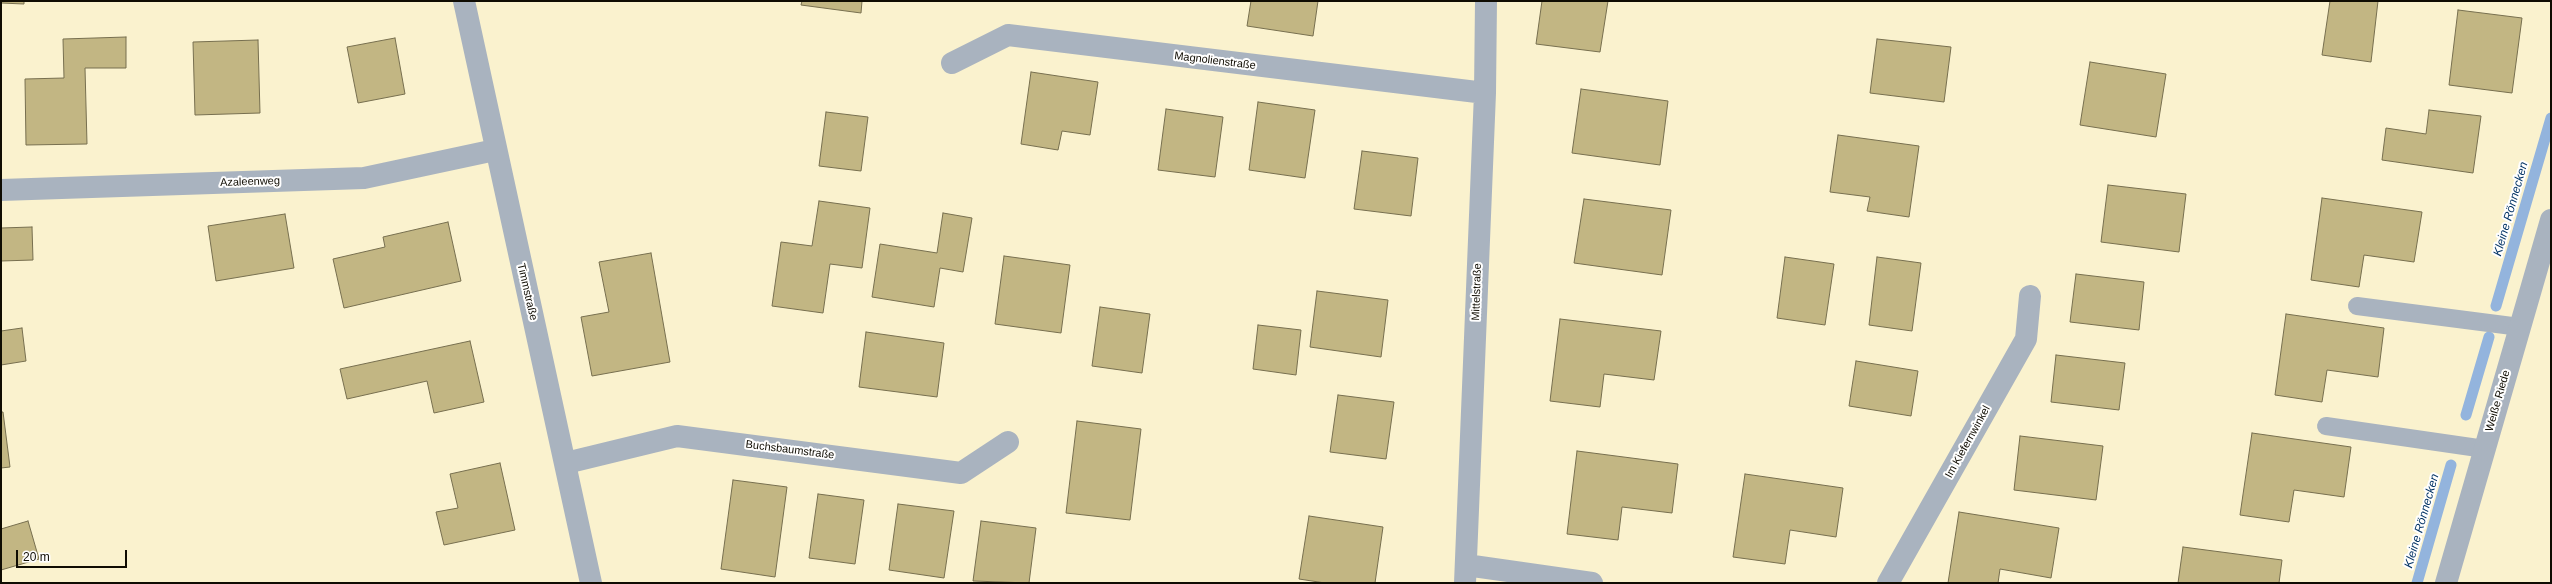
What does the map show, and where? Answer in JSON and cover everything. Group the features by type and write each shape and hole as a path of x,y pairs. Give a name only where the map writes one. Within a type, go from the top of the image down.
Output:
{"street":[{"name":"Timmstraße","path":"464,1 566,462 591,583"},
{"name":"Mittelstraße","path":"1465,574 1485,94 1486,1"},
{"name":"Magnolienstraße","path":"952,63 1008,36 1485,94"},
{"name":"Azaleenweg","path":"1,190 364,178 496,150"},
{"name":"Weiße Riede","path":"2446,583 2551,220"},
{"name":"Im Kiefernwinkel","path":"1888,583 2026,339 2030,296"},
{"name":"Buchsbaumstraße","path":"566,462 677,436 961,473 1008,442"},
{"path":"1465,574 1592,583"}],"lane":[{"path":"2357,306 2520,327"},
{"path":"2326,426 2485,449"}],"building":[{"path":"1,1 24,1 24,4 1,3"},
{"path":"802,1 862,1 861,13 801,5"},
{"path":"1251,1 1318,1 1313,36 1247,26"},
{"path":"1542,1 1608,1 1600,52 1536,44"},
{"path":"2330,1 2378,1 2371,62 2322,55"},
{"path":"2458,10 2522,18 2512,93 2449,85"},
{"path":"126,37 126,68 85,68 87,144 26,145 25,79 64,78 63,39"},
{"path":"395,38 405,94 358,103 347,47"},
{"path":"1877,39 1951,47 1944,102 1870,93"},
{"path":"258,40 260,113 195,115 193,42"},
{"path":"2090,62 2166,74 2156,137 2080,125"},
{"path":"1031,72 1098,82 1090,135 1062,131 1058,150 1021,144"},
{"path":"1581,89 1668,101 1660,165 1572,153"},
{"path":"1258,102 1315,110 1305,178 1249,170"},
{"path":"1166,109 1223,117 1215,177 1158,170"},
{"path":"2429,110 2481,116 2473,173 2382,160 2386,128 2426,134"},
{"path":"826,112 868,117 861,171 819,166"},
{"path":"1838,135 1919,146 1909,217 1867,211 1870,197 1830,192"},
{"path":"1362,151 1418,158 1411,216 1354,209"},
{"path":"2108,185 2186,194 2179,252 2101,242"},
{"path":"2322,198 2422,212 2414,262 2364,255 2359,287 2311,280"},
{"path":"1584,199 1671,210 1662,275 1574,263"},
{"path":"819,201 870,208 862,268 830,264 823,313 772,306 781,242 812,246"},
{"path":"943,213 972,218 963,272 940,268 934,307 872,297 880,244 937,253"},
{"path":"285,214 294,268 216,281 208,226"},
{"path":"448,222 461,281 344,308 333,259 385,247 383,237"},
{"path":"32,227 33,260 1,261 1,228"},
{"path":"651,253 670,362 592,376 581,317 609,312 599,262"},
{"path":"1004,256 1070,265 1061,333 995,324"},
{"path":"1785,257 1834,264 1825,325 1777,318"},
{"path":"1877,257 1921,263 1912,331 1869,325"},
{"path":"2076,274 2144,282 2139,330 2070,322"},
{"path":"1317,291 1388,300 1381,357 1310,347"},
{"path":"1100,307 1150,314 1142,373 1092,366"},
{"path":"2286,314 2384,328 2378,377 2327,370 2322,402 2275,395"},
{"path":"1560,319 1661,331 1654,380 1604,374 1600,407 1550,401"},
{"path":"1258,325 1301,330 1296,375 1253,369"},
{"path":"22,328 26,361 1,365 1,331"},
{"path":"866,332 944,343 937,397 859,387"},
{"path":"470,341 484,402 434,413 427,381 347,399 340,369"},
{"path":"2056,355 2125,363 2119,410 2051,402"},
{"path":"1856,361 1918,371 1911,416 1849,406"},
{"path":"1338,395 1394,402 1386,459 1330,452"},
{"path":"1,412 3,412 10,467 1,468"},
{"path":"1077,421 1141,429 1130,520 1066,513"},
{"path":"2252,433 2351,447 2344,497 2294,490 2289,522 2240,515"},
{"path":"2020,436 2103,446 2096,500 2014,490"},
{"path":"1577,451 1678,464 1672,513 1622,507 1618,540 1567,534"},
{"path":"500,463 515,530 444,545 436,512 458,508 450,474"},
{"path":"1745,474 1843,488 1836,537 1790,530 1785,564 1733,557"},
{"path":"733,480 787,487 775,577 721,569"},
{"path":"818,494 864,500 855,564 809,558"},
{"path":"898,504 954,511 944,578 889,570"},
{"path":"1959,512 2059,528 2051,578 2000,569 1998,583 1948,583"},
{"path":"1309,516 1383,527 1375,583 1325,583 1299,579"},
{"path":"28,521 39,559 1,570 1,529"},
{"path":"981,521 1036,528 1029,583 973,581"},
{"path":"2183,547 2282,560 2279,583 2178,583"}],"waterway":[{"name":"Kleine Rönnecken","path":"2496,306 2551,118"},
{"name":"Kleine Rönnecken","path":"2466,415 2489,337"},
{"name":"Kleine Rönnecken","path":"2417,583 2451,465"}]}
